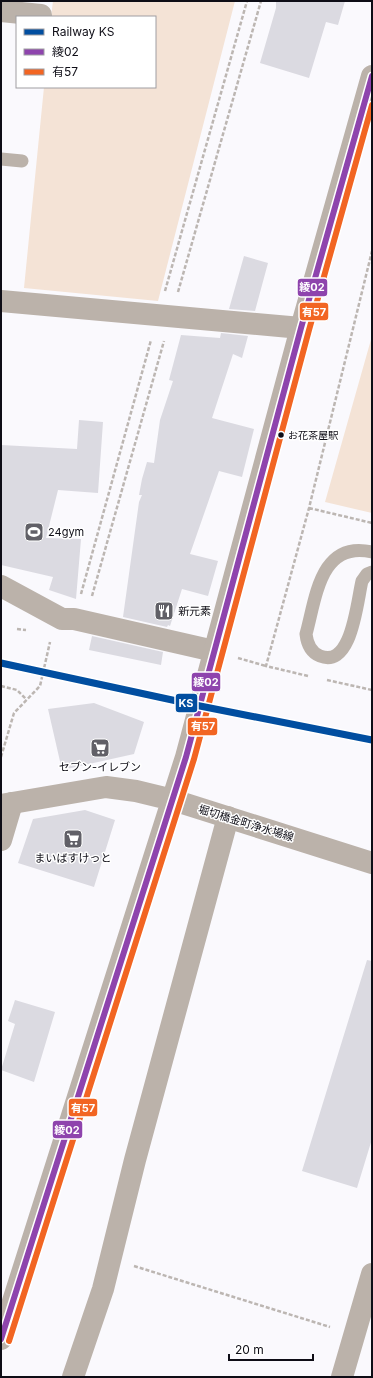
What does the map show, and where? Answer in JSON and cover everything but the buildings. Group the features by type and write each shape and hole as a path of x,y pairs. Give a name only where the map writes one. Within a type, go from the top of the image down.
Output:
{"street":[{"path":"1,11 41,15"},
{"path":"1,1339 173,800 301,328 372,76"},
{"path":"1,301 301,328"},
{"path":"1,586 62,619 74,619 214,651"},
{"name":"堀切橋金町浄水場線","path":"6,804 106,787 173,800 372,863"},
{"path":"1,840 6,804"},
{"path":"73,1377 103,1289 135,1160 228,817"},
{"path":"342,1377 372,1274"}],"lane":[{"path":"1,159 22,161"},
{"path":"372,552 362,549 350,550 339,555 329,563 323,574 306,634 307,643 319,656 330,658 341,652 348,642 362,581 367,574 372,572"}],"path":[{"path":"372,251 309,508 372,523"},
{"path":"1,757 2,748 14,713 40,686 53,630 62,619"},
{"path":"1,686 17,690 26,699"},
{"path":"111,1259 354,1334"}],"shaded area":[{"path":"53,1 235,1 158,301 24,288 44,88 156,88 156,16 51,16"},
{"path":"372,336 372,513 325,502"}],"rail line":[{"name":"KS","path":"1,663 200,706 372,740"}],"transit line":[{"name":"綾02","path":"1,1339 186,757 301,328 372,76"},
{"name":"有57","path":"9,1341 194,759 309,330 372,105"}],"place":[{"name":"お花茶屋駅","path":"281,435"},
{"name":"24gym","path":"34,532"},
{"name":"新元素","path":"164,611"},
{"name":"セブン-イレブン","path":"100,748"},
{"name":"まいばすけっと","path":"73,839"}]}
